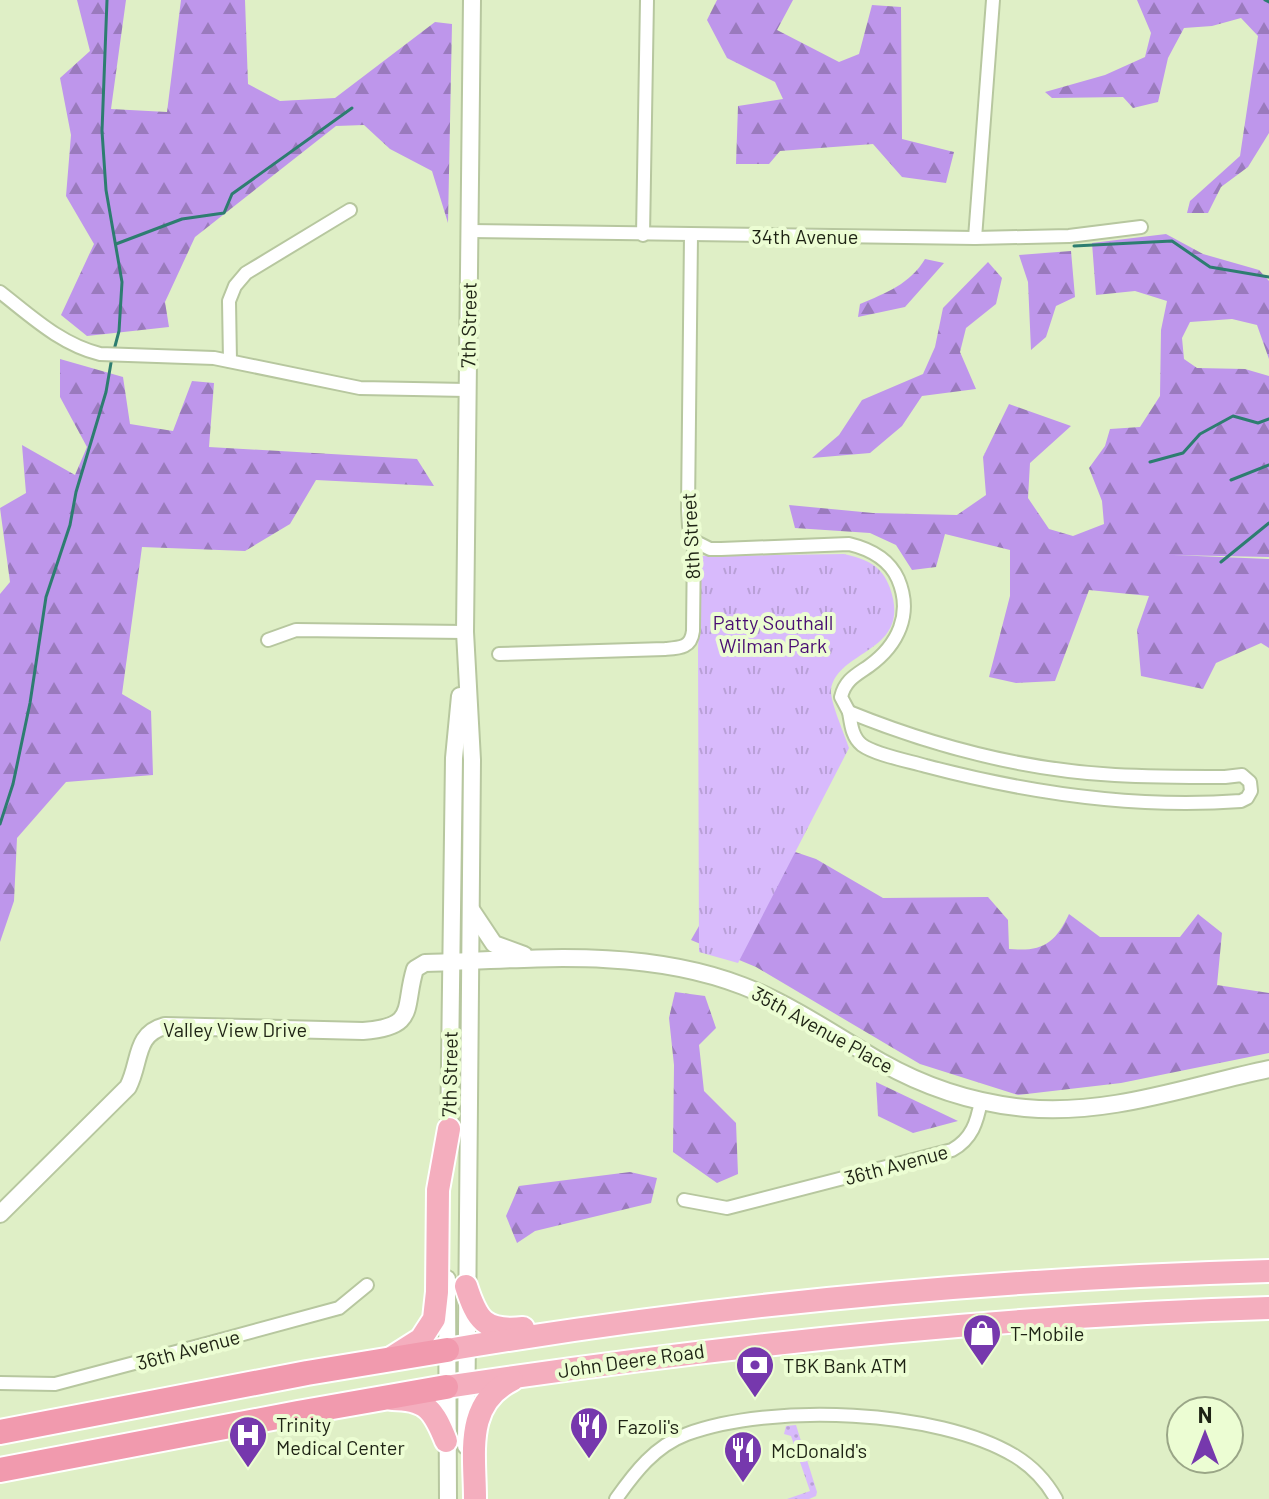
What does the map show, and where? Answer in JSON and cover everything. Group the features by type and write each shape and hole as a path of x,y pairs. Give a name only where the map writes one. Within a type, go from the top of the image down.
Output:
{"highway":[{"path":"388,1360 421,1339 434,1319 438,1190 449,1129"},
{"name":"John Deere Road","path":"0,1432 456,1348 735,1310 965,1287 1269,1271"},
{"path":"466,1286 477,1317 502,1329 648,1311 735,1310"},
{"name":"John Deere Road","path":"0,1470 456,1386 707,1350 932,1327 1269,1308"},
{"path":"475,1499 478,1414 489,1395 519,1376"},
{"path":"374,1400 401,1399 420,1403 435,1415 446,1441"}],"street":[{"name":"7th Street","path":"456,1348 466,1286 471,909 472,760 465,632 472,0"},
{"path":"643,235 647,0"},
{"path":"975,238 993,0"},
{"path":"230,361 229,301 240,279 257,265 350,210"},
{"name":"34th Avenue","path":"470,231 975,238 1069,236 1141,227"},
{"name":"8th Street","path":"499,654 665,649 686,646 691,642 694,541 688,509 691,235"},
{"path":"0,292 50,331 88,351 124,356 185,356 230,361 360,388 467,390"},
{"path":"694,541 710,549 849,544 862,547 895,572 903,594 903,622 899,633 884,653 846,684 841,697 849,712 854,735 868,748 959,774 1086,798 1150,802 1241,801 1251,791 1248,779 1242,775 1113,775 1040,766 964,750 895,730 849,712"},
{"path":"268,640 296,630 465,632"},
{"name":"7th Street","path":"465,650 454,758 449,1129 456,1386 466,1499"},
{"path":"1025,788 1042,783 1046,773 1040,766"},
{"path":"471,909 494,944 533,959"},
{"name":"35th Avenue Place","path":"470,961 533,959 656,963 741,985 794,1011 910,1077 981,1101"},
{"name":"Valley View Drive","path":"0,1214 128,1087 138,1066 142,1041 150,1032 165,1026 363,1031 387,1028 403,1018 409,1008 413,976 418,965 470,961"},
{"path":"981,1101 1042,1109 1095,1107 1269,1069"},
{"name":"36th Avenue","path":"684,1200 727,1208 952,1150 964,1142 973,1130 981,1101"},
{"name":"36th Avenue","path":"0,1383 55,1384 210,1343 339,1308 367,1285"},
{"name":"7th Street","path":"448,1499 446,1441 456,1386"},
{"path":"616,1499 646,1460 673,1440 711,1428 773,1418 820,1415 883,1419 958,1434 1006,1451 1032,1468 1056,1499"}],"green space":[{"path":"77,0 126,0 111,109 167,112 181,0 245,0 248,84 280,101 335,98 435,22 452,24 448,223 432,171 390,149 364,125 336,126 195,237 165,302 169,327 87,336 61,315 94,244 66,196 71,135 60,78 90,51"},
{"path":"717,0 793,0 777,30 839,62 859,54 872,5 901,7 902,139 954,152 946,183 902,177 873,144 780,151 769,164 736,164 738,106 783,99 775,82 727,58 707,20"},
{"path":"1137,0 1269,0 1269,133 1248,167 1221,187 1208,213 1187,213 1190,201 1240,156 1258,36 1241,18 1212,26 1184,28 1168,58 1158,102 1133,108 1123,97 1052,98 1045,92 1105,75 1145,57 1151,33"},
{"path":"1166,234 1203,254 1259,270 1269,281 1269,359 1257,325 1232,319 1190,322 1182,338 1184,359 1197,368 1245,369 1269,376 1269,557 1173,555 1269,559 1269,648 1261,643 1216,663 1203,689 1141,676 1137,630 1149,596 1089,590 1055,681 1016,683 989,677 1010,596 1010,550 945,534 936,567 912,570 896,545 870,533 795,528 789,505 873,513 957,515 986,495 983,457 1009,404 1071,426 1030,463 1028,498 1049,529 1073,536 1104,524 1102,501 1089,468 1105,446 1110,429 1140,427 1160,396 1161,330 1167,301 1135,291 1096,295 1092,243"},
{"path":"1071,251 1075,297 1056,306 1046,337 1031,350 1028,282 1019,255"},
{"path":"925,259 944,263 905,307 858,317 860,304 905,281"},
{"path":"988,262 1002,278 996,304 966,328 960,352 976,389 922,396 902,426 870,453 812,458 839,435 862,400 923,374 935,347 943,308"},
{"path":"60,359 123,377 130,424 173,431 192,381 214,383 209,447 417,459 434,486 316,480 290,524 245,551 142,547 122,694 151,711 153,775 66,782 17,838 14,901 0,942 0,594 10,582 0,508 26,493 22,445 75,475 87,447 60,397"},
{"name":"Patty Southall Wilman Park","path":"844,554 878,568 887,580 894,609 891,626 883,638 846,666 836,677 831,690 849,748 738,963 699,952 698,649 702,556"},
{"path":"760,840 816,859 883,898 988,897 1008,920 1009,949 1030,949 1046,944 1058,933 1069,914 1100,937 1180,937 1198,914 1222,933 1217,985 1269,993 1269,1053 1121,1083 1018,1095 920,1064 756,967 691,940"},
{"path":"675,992 705,996 716,1028 699,1045 704,1091 736,1123 738,1174 717,1183 673,1152 674,1065 669,1018"},
{"path":"876,1082 958,1121 913,1133 878,1116"},
{"path":"630,1172 657,1178 651,1203 535,1231 517,1243 506,1216 519,1186"},
{"path":"796,1425 817,1492 809,1499 787,1499 810,1491 791,1436 784,1434 786,1426"}],"waterway":[{"path":"107,0 102,131 106,190 122,282 119,331 114,350"},
{"path":"1265,0 1269,2"},
{"path":"116,244 182,219 224,213 232,194 352,108"},
{"path":"1074,246 1172,241 1210,267 1269,277"},
{"path":"0,824 13,784 30,703 46,597 70,525 76,492 106,392 112,357"},
{"path":"1150,462 1183,453 1200,434 1233,416 1258,423 1269,419"},
{"path":"1231,480 1269,465"},
{"path":"1221,562 1269,523"}],"place":[{"name":"T-Mobile","path":"982,1367"},
{"name":"TBK Bank ATM","path":"755,1399"},
{"name":"Fazoli's","path":"589,1460"},
{"name":"Trinity Medical Center","path":"248,1469"},
{"name":"McDonald's","path":"743,1484"}]}
